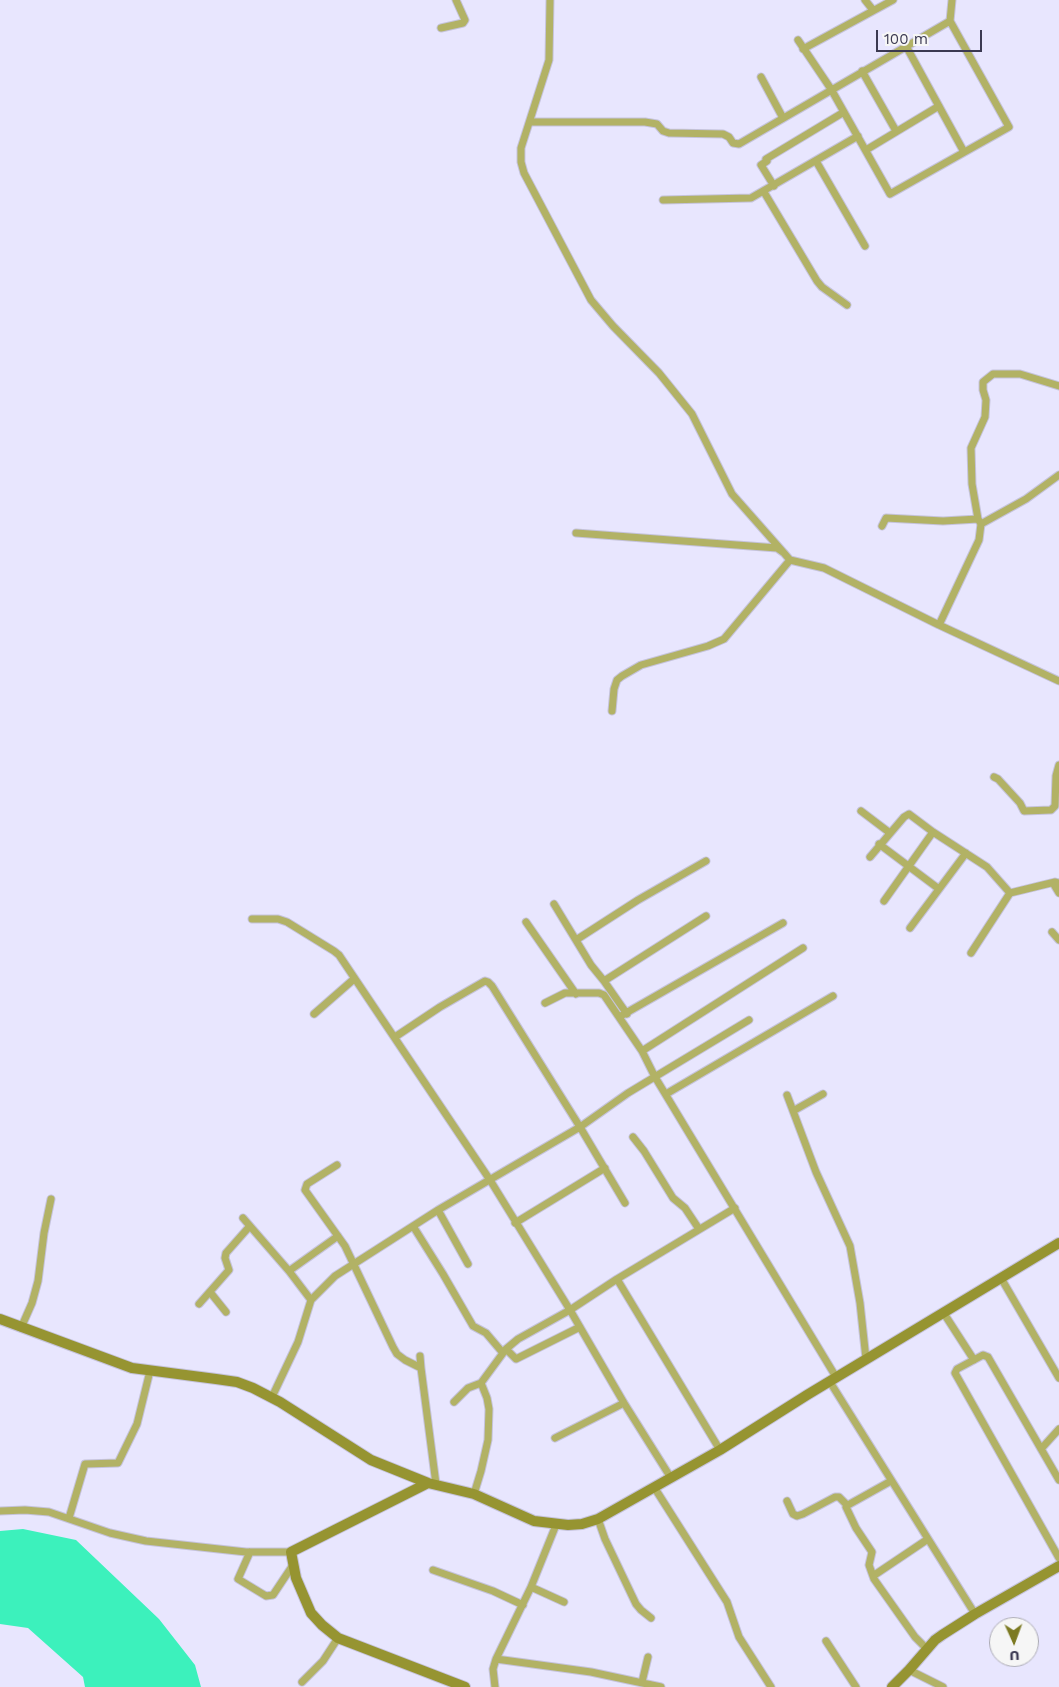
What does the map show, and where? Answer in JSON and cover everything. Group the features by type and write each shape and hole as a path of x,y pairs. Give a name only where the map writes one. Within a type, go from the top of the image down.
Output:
{"main road":[{"path":"0,1319 132,1368 238,1382 272,1397 371,1460 432,1484 474,1494 534,1521 556,1525 582,1524 598,1519 720,1450 833,1379 1059,1243"},
{"path":"432,1484 291,1552 293,1564 296,1578 311,1613 338,1638 466,1687"},
{"path":"892,1687 942,1635 1059,1566"}],"street":[{"path":"441,28 464,23 466,20 456,0"},
{"path":"550,0 549,60 521,148 523,168 583,287 601,312 644,355 692,414 732,494 790,560 824,568 939,625 1059,681"},
{"path":"865,0 873,10"},
{"path":"803,49 893,0"},
{"path":"798,40 831,89 890,194 1009,127 950,21 952,0"},
{"path":"530,122 645,122 658,124 664,131 669,133 723,134 729,137 733,143 739,144 950,21"},
{"path":"906,46 964,152"},
{"path":"862,71 896,132"},
{"path":"761,78 782,118"},
{"path":"866,150 939,106"},
{"path":"774,186 761,165 767,161 766,159 844,112"},
{"path":"663,200 745,199 756,197 858,136"},
{"path":"816,161 865,246"},
{"path":"764,192 817,281 822,287 847,305"},
{"path":"939,625 979,540 980,521 972,484 971,448 982,428 985,417 986,400 983,382 993,374 1020,374 1059,386"},
{"path":"882,526 886,518 980,521 1026,499 1059,475"},
{"path":"576,533 777,548 784,552"},
{"path":"612,711 614,689 622,676 642,665 708,646 724,639 790,560"},
{"path":"994,777 998,779 1024,811 1051,810 1055,806 1056,776 1059,765"},
{"path":"861,811 890,833"},
{"path":"870,857 879,844 909,814 933,832 988,867 1010,893"},
{"path":"884,901 933,832"},
{"path":"879,844 939,889"},
{"path":"910,928 966,853"},
{"path":"576,940 638,900 706,861"},
{"path":"972,953 1010,893 1056,883 1059,893"},
{"path":"554,904 591,965 604,981 655,1077 735,1208 891,1481 975,1614"},
{"path":"604,981 706,916"},
{"path":"252,919 278,919 287,922 334,950 339,955 396,1037 490,1180 671,1478"},
{"path":"526,922 576,994"},
{"path":"623,1015 783,923"},
{"path":"1052,932 1059,940"},
{"path":"642,1051 803,948"},
{"path":"314,1014 354,979"},
{"path":"396,1037 440,1007 485,981 488,982 580,1126 625,1203"},
{"path":"545,1003 565,993 602,994 623,1015"},
{"path":"666,1094 833,996"},
{"path":"272,1397 298,1342 311,1300 335,1276 438,1210 580,1126 607,1106 749,1020"},
{"path":"793,1111 823,1094"},
{"path":"786,1095 816,1172 850,1246 860,1303 866,1359"},
{"path":"633,1136 673,1198 685,1208 699,1229"},
{"path":"337,1165 307,1184 305,1188 354,1263 397,1354 421,1368"},
{"path":"516,1222 605,1168"},
{"path":"21,1328 32,1303 38,1281 44,1233 52,1199"},
{"path":"454,1402 468,1388 481,1383 505,1351 518,1339 570,1310 617,1279 735,1208"},
{"path":"438,1210 468,1264"},
{"path":"243,1218 290,1271 311,1300"},
{"path":"413,1226 473,1326 486,1333 514,1359 516,1360 580,1327"},
{"path":"198,1304 229,1270 225,1258 226,1253 249,1227"},
{"path":"290,1271 338,1236"},
{"path":"1001,1278 1059,1378"},
{"path":"617,1279 720,1450"},
{"path":"210,1292 226,1312"},
{"path":"944,1312 974,1360"},
{"path":"1059,1480 988,1356 983,1355 956,1370 955,1373 1059,1558"},
{"path":"420,1356 432,1484"},
{"path":"69,1518 84,1464 118,1463 137,1424 150,1371"},
{"path":"474,1494 488,1440 489,1409 481,1383"},
{"path":"554,1438 624,1403"},
{"path":"1041,1448 1059,1428"},
{"path":"847,1505 891,1481"},
{"path":"654,1487 727,1602 739,1637 771,1687"},
{"path":"787,1501 793,1514 797,1516 835,1497 839,1497 847,1505 846,1507 856,1528 872,1552 869,1565 873,1576 915,1637 927,1649"},
{"path":"0,1512 37,1510 69,1518 110,1533 146,1541 250,1552 291,1552"},
{"path":"598,1519 605,1539 636,1604 651,1618"},
{"path":"495,1687 493,1669 496,1659 523,1605 556,1525"},
{"path":"873,1576 928,1539"},
{"path":"250,1552 238,1579 266,1596 273,1595 293,1564"},
{"path":"433,1570 493,1591 523,1605"},
{"path":"531,1587 564,1602"},
{"path":"302,1682 323,1661 338,1638"},
{"path":"826,1641 856,1687"},
{"path":"642,1682 648,1657"},
{"path":"496,1659 591,1672 661,1687"},
{"path":"910,1670 943,1687"}],"shaded area":[{"path":"23,1529 76,1540 159,1619 195,1665 201,1687 85,1687 83,1677 28,1628 0,1624 0,1531"}]}
